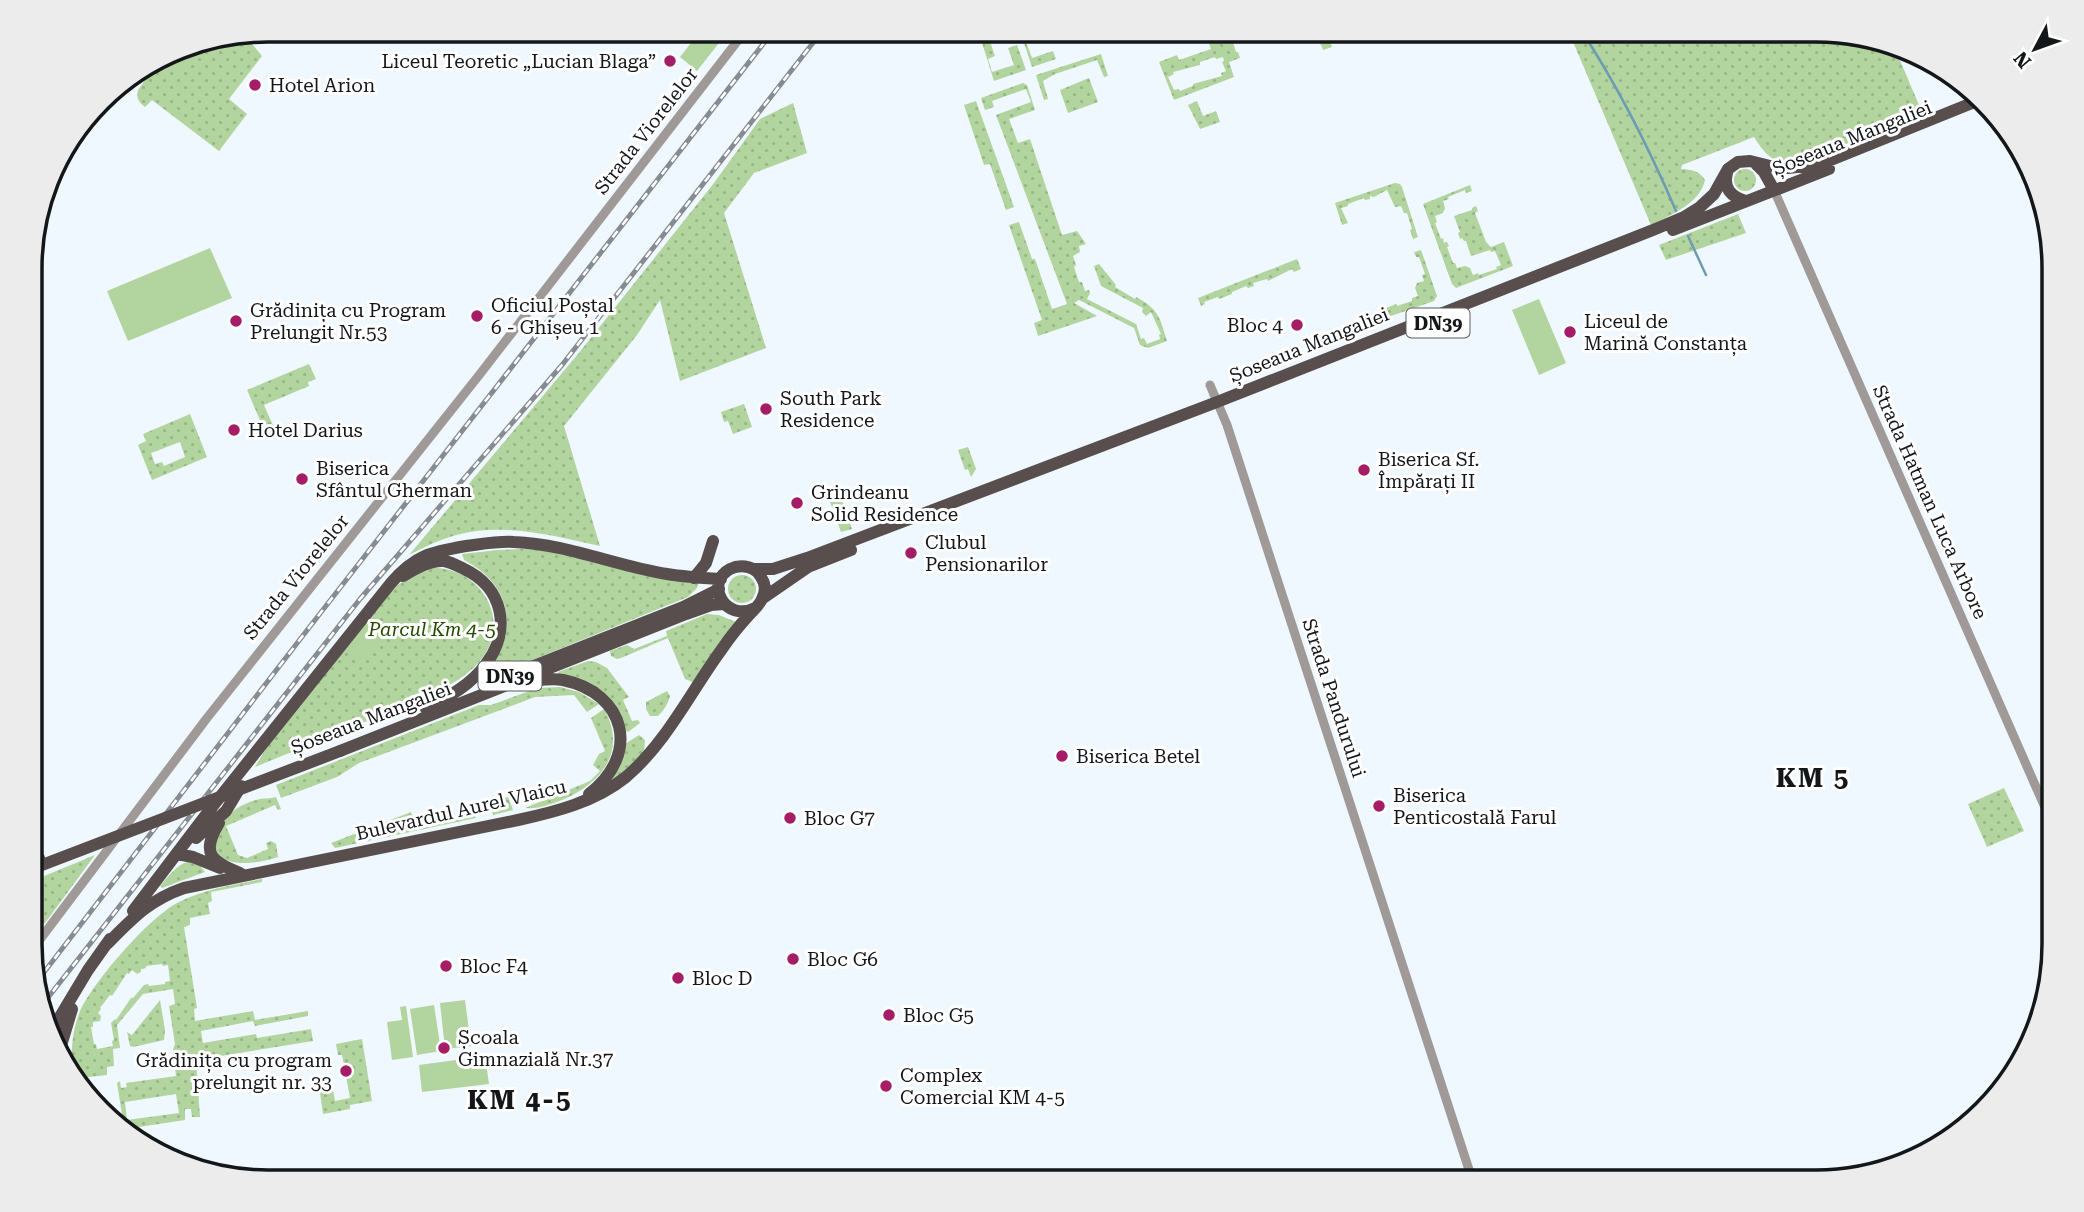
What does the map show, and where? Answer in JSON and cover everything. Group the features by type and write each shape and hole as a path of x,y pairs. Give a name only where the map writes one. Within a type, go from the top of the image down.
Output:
{"main road":[{"name":"Șoseaua Mangaliei","path":"759,603 808,567 1675,221 1707,201 1728,169 1744,160 1788,168 1821,164 1971,104"},
{"name":"Șoseaua Mangaliei","path":"753,569 773,569 807,558 1218,405 1977,110"},
{"path":"1756,163 1774,190"},
{"path":"1728,169 1727,189 1735,197 1746,201"},
{"path":"694,578 706,563 713,541"},
{"path":"177,854 391,583 407,565 418,558 460,547 502,542 540,544 651,571 720,584 724,604 742,612 759,603 765,585 753,569"},
{"path":"443,561 450,552 460,547"},
{"path":"391,583 421,567 443,561 472,573 489,587 496,597 501,622 496,647 480,672 459,690 426,709"},
{"name":"DN39","path":"720,584 727,571 737,566 753,569"},
{"name":"Șoseaua Mangaliei","path":"338,748 426,709 682,607 720,584"},
{"name":"Bulevardul Aurel Vlaicu","path":"107,944 141,911 162,897 192,886 518,820 574,805 603,792 625,778 640,762 676,717 720,651 759,603"},
{"name":"Șoseaua Mangaliei","path":"42,861 512,683 686,614 711,605 724,604"},
{"path":"512,683 548,679 578,685 604,701 618,723 622,740 616,762 597,788 574,805"},
{"path":"240,873 220,863 208,847 211,835 272,733"},
{"path":"177,854 226,811"},
{"path":"177,854 193,857 223,869 256,874"},
{"name":"Bulevardul Aurel Vlaicu","path":"56,1023 88,970 177,854"},
{"path":"152,886 154,894 162,897"},
{"name":"Bulevardul Aurel Vlaicu","path":"63,1039 88,970"}],"street":[{"name":"Strada Viorelelor","path":"42,937 223,697 464,394 737,42"},
{"name":"Strada Hatman Luca Arbore","path":"1774,190 2042,801"},
{"name":"Strada Pandurului","path":"1210,386 1469,1170"}],"green space":[{"path":"251,42 262,56 229,99 247,114 219,151 152,100 145,107 137,96 138,90 155,72 181,59 209,50"},
{"path":"692,42 719,43 697,71 680,57"},
{"path":"982,42 990,42 995,56 988,59 992,72 1014,65 1008,48 1017,45 1026,70 994,81"},
{"path":"1026,42 1032,58 1053,51 1056,59 1032,67 1024,43"},
{"path":"1208,42 1233,42 1240,58 1229,62 1234,77 1174,100 1159,62 1177,55 1179,60 1211,49","holes":["1215,57 1223,57 1226,71 1221,73 1222,76 1193,84 1180,91 1174,90 1168,77 1174,74 1173,72 1200,65 1200,62"]},
{"path":"1320,42 1330,42 1332,47 1323,50"},
{"path":"1573,42 1816,42 1846,44 1899,58 1922,112 1802,162 1785,163 1771,158 1754,137 1682,165 1681,169 1695,171 1703,177 1705,180 1702,188 1683,208 1651,225"},
{"path":"198,54 180,76 168,66"},
{"path":"1101,54 1108,76 1104,77 1097,60 1055,74 1043,81 1048,99 1044,100 1036,75"},
{"path":"1089,78 1098,102 1068,113 1060,90"},
{"path":"1023,83 1027,85 1035,110 1009,119 1018,143 1030,139 1062,235 1077,231 1086,244 1079,246 1080,252 1073,256 1079,282 1082,282 1085,291 1089,290 1090,293 1087,299 1136,324 1141,339 1144,338 1147,344 1160,339 1161,334 1151,312 1146,316 1142,312 1143,308 1101,286 1094,266 1099,264 1115,287 1135,299 1136,297 1144,301 1154,310 1167,341 1148,348 1140,345 1134,328 1079,300 1074,303 1097,316 1038,336 1034,323 1042,320 1009,225 1019,222 1052,309 1067,304 996,115 1031,102 1026,89 992,101 994,107 985,110 981,98"},
{"path":"976,101 1014,207 1006,210 990,164 984,165 964,105"},
{"path":"1197,101 1203,116 1216,111 1220,122 1200,129 1188,105"},
{"path":"793,103 807,153 754,173 724,213 766,348 680,381 660,300 637,335 564,426 600,546 538,533 491,530 450,537 409,555 578,354 714,183 760,119"},
{"path":"1741,169 1749,169 1756,176 1756,184 1749,191 1741,191 1734,184 1734,176"},
{"path":"1395,183 1402,187 1418,237 1413,239 1407,213 1404,213 1401,206 1395,207 1387,190 1374,197 1370,196 1370,199 1364,198 1341,208 1348,223 1342,225 1335,203"},
{"path":"1470,185 1472,191 1466,193 1465,190 1443,201 1443,213 1435,216 1441,239 1449,246 1447,247 1453,263 1457,268 1470,268 1473,275 1497,269 1496,267 1501,265 1495,251 1471,256 1466,241 1460,239 1454,216 1476,206 1478,211 1475,213 1486,242 1491,247 1504,242 1513,266 1456,288 1452,284 1423,204"},
{"path":"1738,214 1746,233 1666,260 1659,245"},
{"path":"210,248 232,298 128,341 107,291"},
{"path":"1421,250 1437,296 1434,301 1368,324 1364,315 1412,301 1412,298 1418,296 1415,288 1417,283 1424,281 1422,275 1425,274 1419,257 1416,257 1414,252"},
{"path":"1297,259 1301,269 1294,272 1292,269 1268,281 1267,279 1253,283 1254,286 1246,286 1219,299 1218,297 1204,302 1201,306 1198,298"},
{"path":"1539,299 1566,363 1539,375 1512,310"},
{"path":"309,364 316,379 308,382 309,386 264,405 274,428 265,432 247,390"},
{"path":"744,404 752,427 733,434 728,421 724,422 721,412"},
{"path":"190,414 207,457 152,480 138,445 146,441 143,434","holes":["180,442 185,457 164,466 162,462 155,464 151,453"]},
{"path":"968,447 976,469 971,477 968,469 965,470 958,450"},
{"path":"840,495 852,529 841,532 829,499"},
{"name":"Parcul Km 4-5","path":"545,550 698,583 697,588 688,597 480,681 502,648 506,615 494,584 464,560 462,554"},
{"name":"Parcul Km 4-5","path":"434,568 465,576 486,598 494,627 491,642 478,663 459,679 430,695 255,767 277,730 392,589 411,576"},
{"path":"742,575 752,579 756,589 752,599 742,603 732,599 728,589 732,579"},
{"path":"707,614 719,615 736,622 695,683 685,679 668,638 621,658 611,656 610,651 627,645 634,649 667,636 666,631"},
{"path":"372,623 385,634 362,663 348,652"},
{"path":"588,661 607,668 629,697 623,700 632,721 638,720 640,723 628,732 615,707 601,691 583,681 558,675 558,672"},
{"path":"560,687 579,692 599,704 587,712 574,695 535,697 359,763 337,777 281,798 276,785 479,705 491,705 538,688"},
{"path":"667,691 670,696 664,709 658,716 650,716 646,702"},
{"path":"604,709 611,724 613,739 612,752 599,775 588,785 562,800 540,807 525,808 590,781 600,771 593,765 599,754 605,751 591,718"},
{"path":"639,735 645,740 644,754 614,781 611,778 625,744"},
{"path":"2004,788 2024,831 1987,847 1968,804"},
{"path":"493,795 495,801 508,797 513,810 493,815 489,803"},
{"path":"276,797 281,809 278,810 275,805 226,826 238,855 247,858 268,849 266,843 271,841 276,844 278,857 238,863 216,854 221,825 233,811 250,802"},
{"path":"473,810 476,818 335,848 331,843 411,812 418,830"},
{"path":"95,855 42,925 42,877"},
{"path":"192,861 198,863 205,872 162,888 160,886 178,867"},
{"path":"262,879 262,882 211,892 212,901 208,903 210,914 190,918 190,925 184,927 197,1008 194,1009 195,1021 253,1011 255,1020 308,1011 308,1016 255,1026 253,1021 201,1031 203,1043 256,1034 257,1038 311,1029 313,1041 196,1060 200,1117 192,1117 191,1109 185,1109 185,1120 136,1127 122,1117 117,1083 120,1081 121,1088 127,1087 126,1083 176,1076 173,1050 175,1044 169,1006 175,1004 173,989 143,994 117,1025 120,1048 113,1049 114,1066 107,1067 107,1075 86,1077 72,1057 76,1022 95,987 122,952 153,921 179,902 219,888","holes":["168,965 170,981 165,984 144,985 111,1023 113,1046 97,1049 91,1027 93,1022 100,1021 100,1008 110,995 112,996 127,973 132,970 137,974 146,966","176,1094 179,1113 127,1120 125,1102"]},
{"path":"160,1000 164,1040 130,1046 127,1032 132,1035"},
{"path":"465,1000 471,1046 445,1049 440,1003"},
{"path":"434,1005 441,1051 417,1055 410,1009"},
{"path":"406,1006 413,1057 392,1060 387,1022 402,1020 400,1007"},
{"path":"362,1039 372,1101 323,1114 319,1086 332,1084 335,1101 350,1098 342,1055 338,1055 336,1044"},
{"path":"485,1056 489,1084 422,1092 419,1065"}],"waterway":[{"path":"1588,42 1633,119 1676,211"},
{"path":"1688,236 1706,275"}],"railway":[{"path":"44,972 765,42"},
{"path":"49,997 360,599 562,365 814,42"}],"place":[{"name":"Liceul Teoretic „Lucian Blaga”","path":"670,61"},
{"name":"Hotel Arion","path":"255,85"},
{"name":"Oficiul Poștal 6 - Ghișeu 1","path":"477,316"},
{"name":"Grădinița cu Program Prelungit Nr.53","path":"236,321"},
{"name":"Bloc 4","path":"1297,325"},
{"name":"Liceul de Marină Constanța","path":"1570,332"},
{"name":"South Park Residence","path":"766,409"},
{"name":"Hotel Darius","path":"234,430"},
{"name":"Biserica Sf. Împărați II","path":"1364,470"},
{"name":"Biserica Sfântul Gherman","path":"302,479"},
{"name":"Grindeanu Solid Residence","path":"797,503"},
{"name":"Clubul Pensionarilor","path":"911,553"},
{"name":"Biserica Betel","path":"1062,756"},
{"name":"Biserica Penticostală Farul","path":"1379,806"},
{"name":"Bloc G7","path":"790,818"},
{"name":"Bloc G6","path":"793,959"},
{"name":"Bloc F4","path":"446,966"},
{"name":"Bloc D","path":"678,978"},
{"name":"Bloc G5","path":"889,1015"},
{"name":"Școala Gimnazială Nr.37","path":"444,1048"},
{"name":"Grădinița cu program prelungit nr. 33","path":"346,1071"},
{"name":"Complex Comercial KM 4-5","path":"886,1086"}],"district":[{"name":"KM 5","path":"1813,778"},
{"name":"KM 4-5","path":"520,1100"}]}
